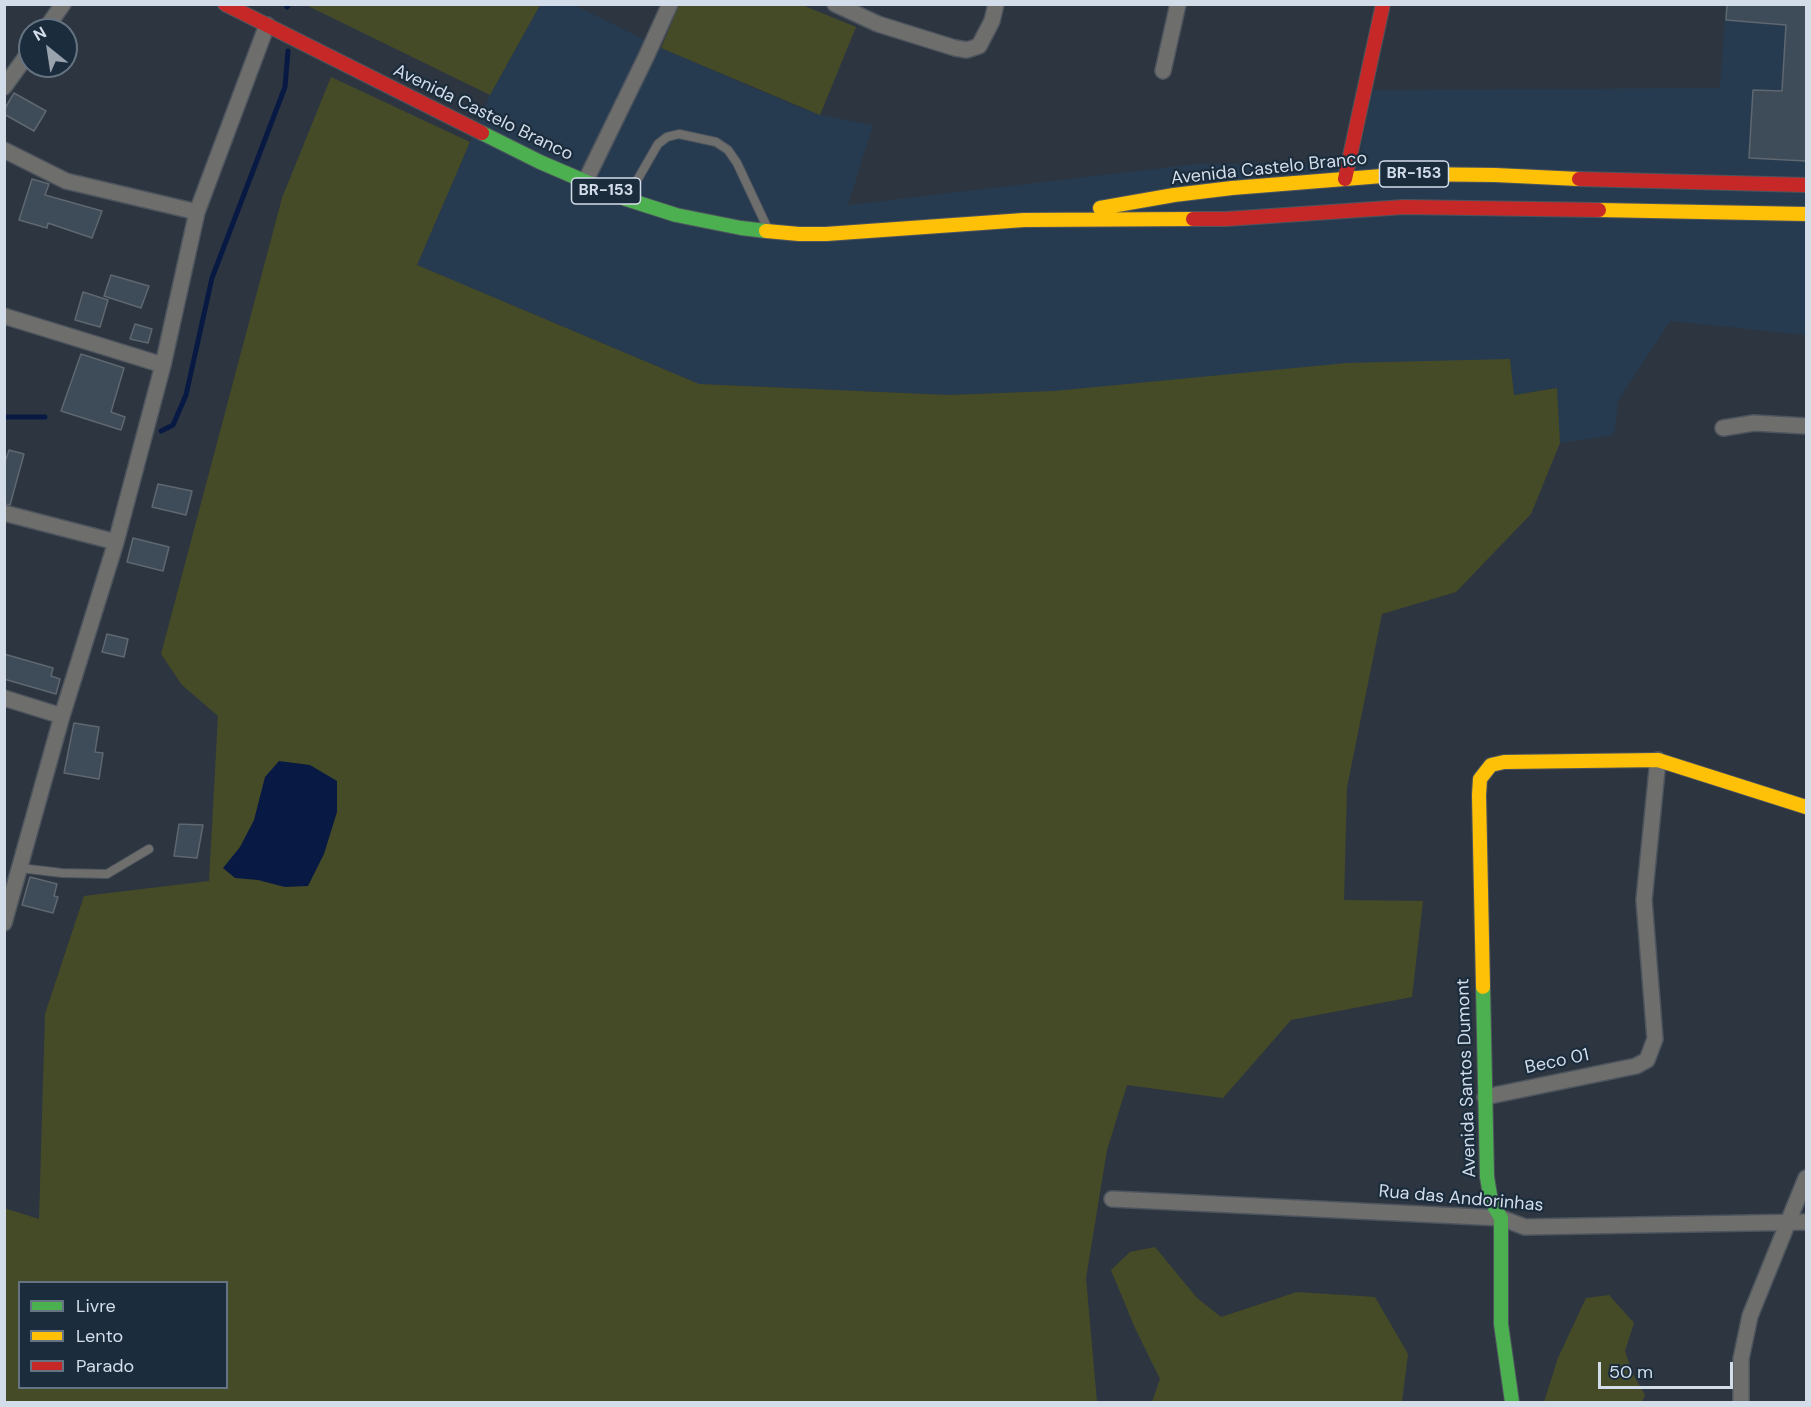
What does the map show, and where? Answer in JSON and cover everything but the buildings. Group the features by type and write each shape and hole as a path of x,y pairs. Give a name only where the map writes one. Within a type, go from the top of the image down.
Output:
{"main road":[{"name":"Avenida Castelo Branco","path":"225,4 540,162 585,182 626,199 676,215 711,223 769,231 826,234 1024,220 1226,219 1404,207 1806,214"},
{"path":"1345,179 1383,4"},
{"name":"Avenida Castelo Branco","path":"1024,220 1173,195 1407,174 1806,185"},
{"path":"1658,760 1806,807"},
{"name":"Avenida Santos Dumont","path":"1512,1402 1502,1324 1501,1218 1491,1201 1486,1177 1480,779 1491,765 1504,762 1658,760"}],"street":[{"path":"53,18 63,4"},
{"path":"585,182 670,4"},
{"path":"834,4 878,24 967,50 979,46 992,21 996,4"},
{"path":"1163,71 1178,4"},
{"path":"4,923 14,872 116,542 163,365 197,212 267,26"},
{"path":"4,87 18,68"},
{"path":"4,150 66,181 197,212"},
{"path":"4,316 163,365"},
{"path":"1723,428 1754,423 1806,426"},
{"path":"4,513 116,542"},
{"path":"4,698 62,716"},
{"name":"Beco 01","path":"1485,1097 1636,1065 1647,1060 1655,1039 1644,900 1658,760"},
{"path":"1741,1402 1741,1359 1750,1316 1806,1178"},
{"name":"Rua das Andorinhas","path":"1112,1198 1501,1218 1525,1227 1806,1222"}],"lane":[{"path":"626,199 658,144 667,137 679,134 716,142 728,150 737,163 769,231"},
{"path":"14,872 107,874 149,849"}],"shaded area":[{"path":"540,5 574,5 661,48 798,107 820,115 873,125 848,205 1196,164 1358,163 1373,90 1720,88 1726,5 1806,5 1806,335 1670,321 1618,401 1614,435 1560,443 1557,388 1514,395 1510,359 1054,391 949,395 699,384 417,265 490,95"}],"green space":[{"path":"306,5 540,5 490,95"},
{"path":"679,5 802,5 856,27 820,115 661,48"},
{"path":"331,77 470,142 417,265 699,384 949,395 1054,391 1347,363 1510,359 1514,395 1557,388 1560,443 1531,514 1456,592 1382,614 1347,787 1344,900 1423,901 1412,997 1291,1020 1223,1098 1127,1085 1107,1150 1086,1278 1097,1402 5,1402 4,1208 39,1219 45,1014 84,896 209,881 218,716 182,685 161,654 282,198"},
{"path":"1155,1247 1197,1298 1221,1317 1297,1292 1375,1297 1408,1354 1402,1402 1152,1402 1160,1379 1135,1328 1111,1270 1130,1252"},
{"path":"1609,1295 1634,1323 1625,1351 1633,1374 1645,1395 1642,1402 1544,1402 1558,1358 1586,1298"}],"water":[{"path":"279,761 310,765 337,781 337,812 324,854 308,886 285,887 258,880 235,878 223,868 240,847 254,820 265,777"}],"waterway":[{"path":"161,431 173,425 186,395 212,278 285,87 288,51"},
{"path":"4,417 45,417"}],"traffic: fast":[{"path":"482,133 540,162 626,199 676,215 766,231"},
{"path":"1483,987 1487,1177 1491,1201 1501,1218 1501,1324 1512,1402"}],"traffic: slow":[{"path":"1100,208 1232,188 1407,174 1579,179"},
{"path":"1599,210 1806,214"},
{"path":"766,231 826,234 1024,220 1193,219"},
{"path":"1483,987 1479,795 1480,779 1491,765 1504,762 1658,760 1806,807"}],"traffic: jam":[{"path":"225,4 482,133"},
{"path":"1345,179 1383,4"},
{"path":"1579,179 1806,185"},
{"path":"1193,219 1226,219 1404,207 1599,210"}]}
